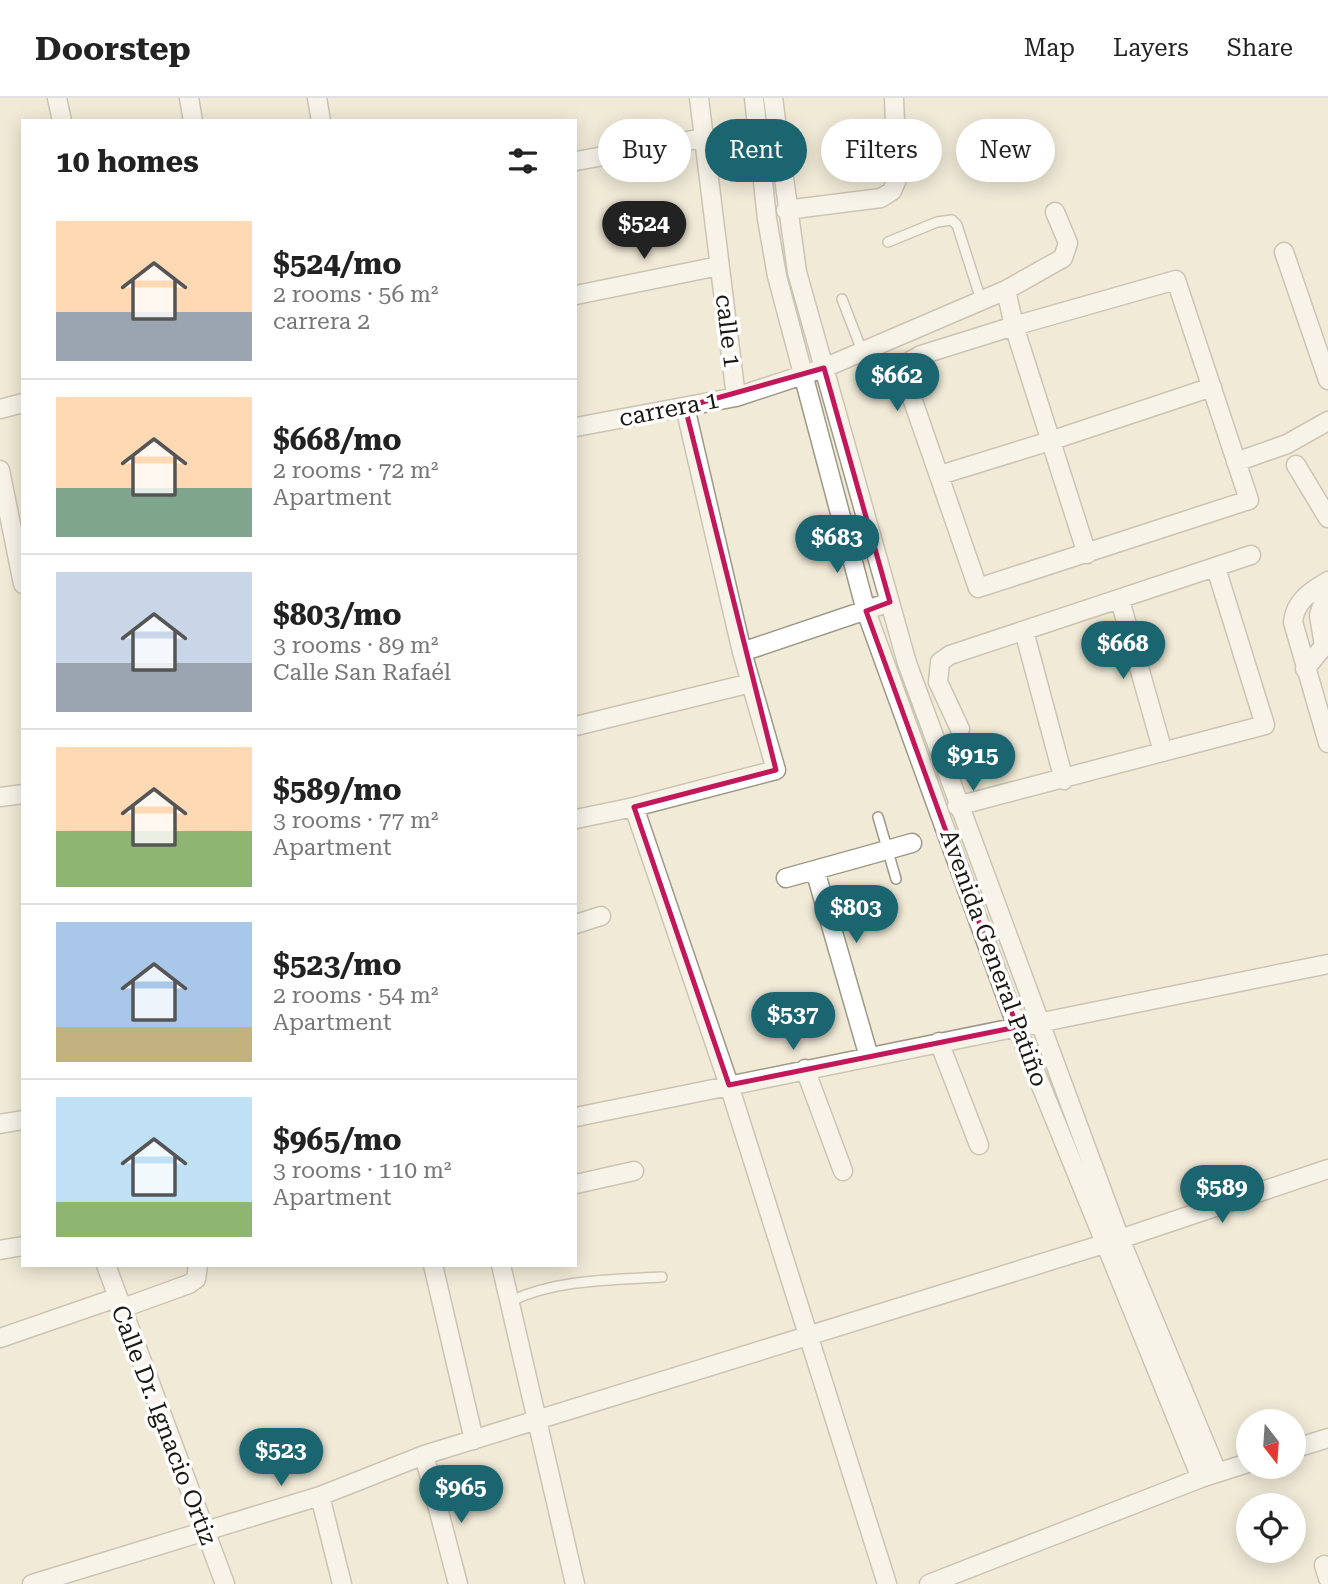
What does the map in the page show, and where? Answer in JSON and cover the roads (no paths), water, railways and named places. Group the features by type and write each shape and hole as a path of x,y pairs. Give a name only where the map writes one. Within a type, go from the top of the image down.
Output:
{"street":[{"path":"57,98 62,119"},
{"path":"189,98 193,119"},
{"path":"317,98 321,119"},
{"name":"calle 1","path":"699,98 736,397"},
{"name":"Avenida General Patiño","path":"754,98 767,219 802,375 866,611 1017,1027 1113,1241 1209,1475"},
{"name":"Avenida General Patiño","path":"773,98 786,210 797,272 907,663 1113,1241"},
{"path":"786,210 881,198 892,191 897,179 894,98"},
{"path":"577,161 704,138"},
{"name":"carrera 1","path":"577,427 736,397 824,368 1006,290 1063,258 1068,243 1055,212"},
{"path":"1284,252 1325,354 1328,380"},
{"path":"577,295 719,266"},
{"path":"1176,280 1212,387 1249,500 978,588 904,374 905,364 921,355 1014,326 1176,280"},
{"path":"1006,290 1014,326 1087,554"},
{"path":"940,475 1051,442 1212,387"},
{"path":"0,409 21,404"},
{"path":"577,819 634,807 776,770 742,652 685,407"},
{"path":"1236,462 1287,444 1328,421"},
{"path":"1296,465 1328,517"},
{"path":"0,470 21,576"},
{"path":"960,729 938,682 940,662 950,654 1251,555"},
{"path":"957,806 1265,725 1216,568"},
{"path":"1328,581 1309,592 1294,613 1293,622 1328,743"},
{"path":"1306,669 1324,646 1319,615 1328,588"},
{"path":"1120,600 1163,752"},
{"path":"742,652 890,602"},
{"path":"1024,631 1064,780"},
{"path":"577,726 751,682"},
{"path":"0,797 21,794"},
{"path":"634,807 729,1085 887,1584"},
{"path":"786,878 912,844"},
{"path":"816,870 869,1057"},
{"path":"577,918 601,916"},
{"path":"577,1117 1328,964"},
{"path":"939,1042 979,1145"},
{"path":"806,1069 843,1171"},
{"path":"0,1124 21,1120"},
{"path":"32,1584 320,1496 424,1455 807,1338 1113,1241 1328,1169"},
{"path":"577,1184 634,1171"},
{"path":"0,1250 21,1246"},
{"name":"Calle Dr. Ignacio Ortiz","path":"107,1267 225,1584"},
{"path":"0,1338 189,1284 196,1279 198,1267"},
{"path":"433,1267 474,1440"},
{"path":"502,1267 539,1421 568,1582"},
{"path":"1306,1445 1328,1438"},
{"path":"424,1455 458,1584"},
{"path":"929,1584 1236,1467"},
{"path":"320,1496 342,1584"}],"lane":[{"path":"888,242 937,222 951,220 957,225 981,300"},
{"path":"842,299 862,351"},
{"path":"878,817 896,879"},
{"path":"511,1301 538,1290 584,1282 662,1277"}]}
